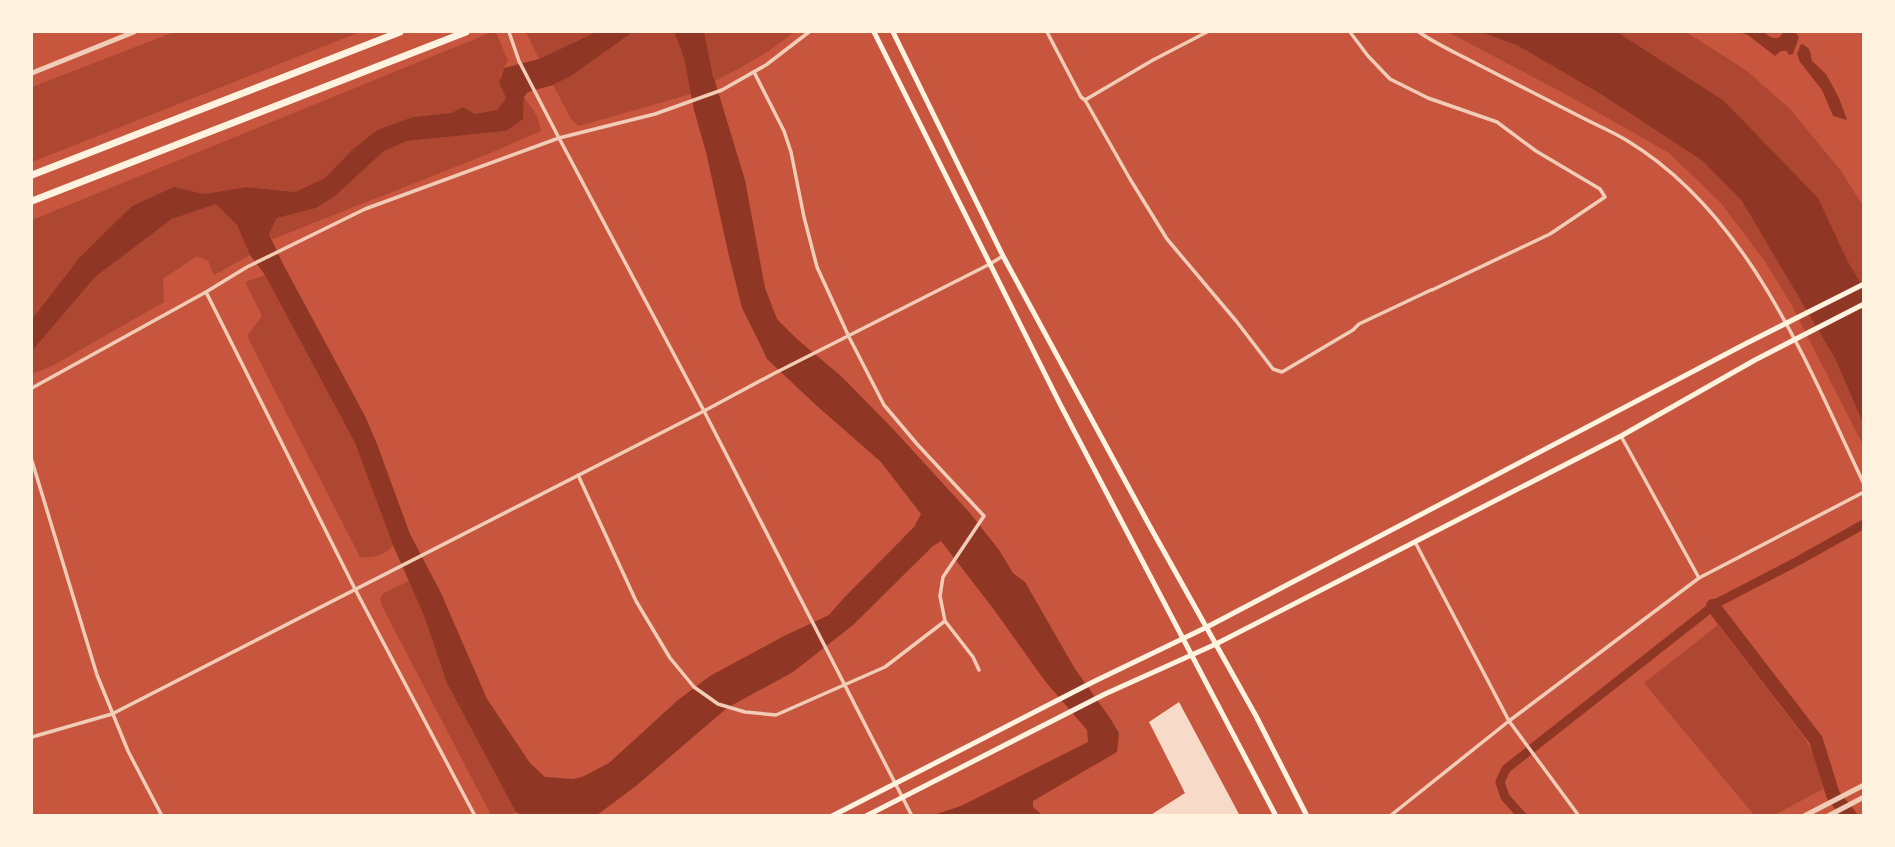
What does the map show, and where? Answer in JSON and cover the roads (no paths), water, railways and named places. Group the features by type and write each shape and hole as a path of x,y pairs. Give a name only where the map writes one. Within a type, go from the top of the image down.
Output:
{"highway":[{"path":"32,175 400,32"},
{"path":"32,201 466,32"}],"main road":[{"path":"874,32 1060,404 1276,816"},
{"path":"892,32 1003,256 1207,627 1307,816"},
{"path":"832,816 1184,639 1864,284"},
{"path":"866,816 1062,715 1216,644 1621,436 1755,360 1864,304"}],"street":[{"path":"32,73 134,32"},
{"path":"509,32 519,61 704,411 912,816"},
{"path":"32,388 247,267 365,209 559,138 687,104 722,90 754,72 809,32"},
{"path":"1047,32 1081,97 1167,239 1273,369 1282,372 1359,324 1550,234 1605,197 1600,189 1536,151 1497,122 1429,99 1390,79 1350,32"},
{"path":"1085,100 1207,32"},
{"path":"1419,32 1626,140 1674,174 1706,206 1753,267 1777,309 1809,368 1864,484"},
{"path":"754,72 784,131 791,152 817,267 884,405 985,516 943,577 940,596 945,621 973,657 979,670"},
{"path":"32,737 112,714 1003,256"},
{"path":"206,292 355,589 475,816"},
{"path":"1621,436 1699,578"},
{"path":"32,461 97,675 128,751 162,816"},
{"path":"578,475 636,601 670,658 694,687 718,704 746,712 776,715 885,667 945,621"},
{"path":"1390,816 1509,721 1699,578 1864,492"},
{"path":"1415,541 1509,721 1579,816"},
{"path":"1804,816 1864,785"},
{"path":"1831,814 1864,797"}],"waterway":[{"path":"1522,816 1505,797 1500,782 1506,769 1717,603 1864,524"},
{"path":"1713,606 1816,740 1833,795 1850,816"}]}
